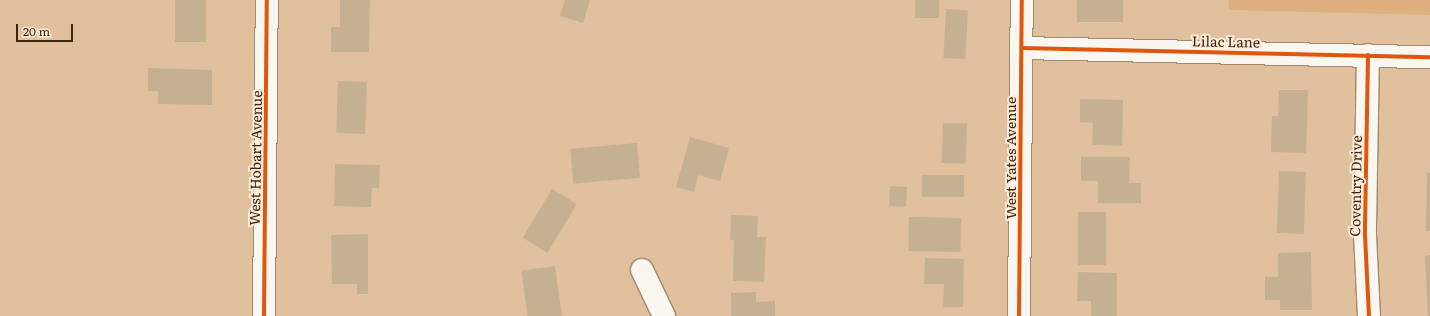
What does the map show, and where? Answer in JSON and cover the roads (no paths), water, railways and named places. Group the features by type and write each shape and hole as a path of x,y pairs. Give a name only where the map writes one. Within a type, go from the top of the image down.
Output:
{"street":[{"name":"West Hobart Avenue","path":"264,316 267,0"},
{"name":"West Yates Avenue","path":"1019,316 1022,0"},
{"name":"Lilac Lane","path":"1022,48 1430,57"},
{"name":"Coventry Drive","path":"1368,55 1365,235 1369,316"},
{"path":"642,270 664,316"}]}
